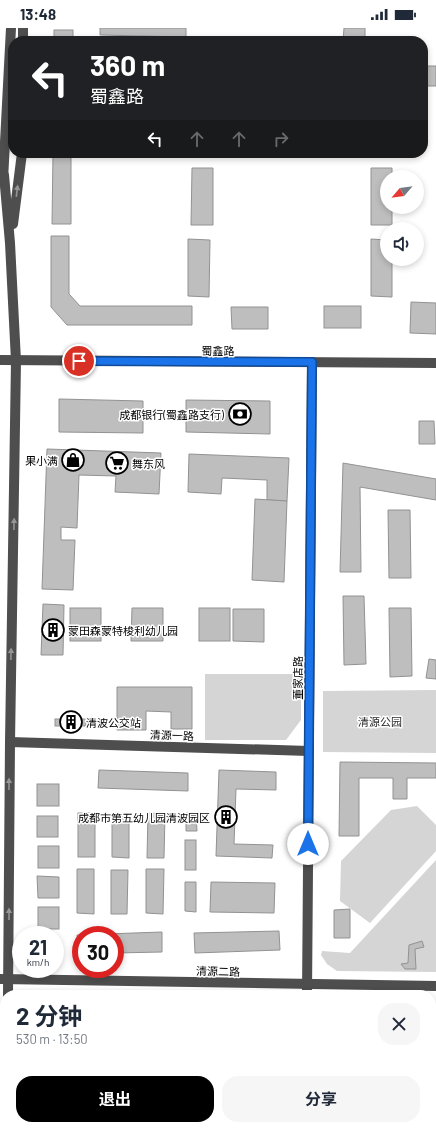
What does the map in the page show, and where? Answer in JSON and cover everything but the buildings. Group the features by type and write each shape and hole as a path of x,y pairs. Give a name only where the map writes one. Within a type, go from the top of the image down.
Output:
{"street":[{"path":"0,200 4,175 8,91"},
{"path":"10,243 21,158"},
{"path":"4,175 10,243 16,361 10,742 4,979 7,990"},
{"name":"蜀鑫路","path":"0,360 436,363"},
{"name":"董家店路","path":"307,990 312,362"},
{"name":"清源一路","path":"10,742 309,751"},
{"name":"清源二路","path":"4,979 436,986"}],"green space":[{"path":"205,674 301,674 301,720 286,740 205,740"},
{"name":"清源公园","path":"436,690 436,753 323,752 323,691"},
{"path":"417,806 436,825 436,851 370,923 340,901 341,861 391,810"},
{"path":"436,860 436,972 337,971 327,964 321,955 322,951 350,953"}],"place":[{"name":"成都银行(蜀鑫路支行)","path":"240,414"},
{"name":"果小满","path":"73,460"},
{"name":"舞东风","path":"117,463"},
{"name":"蒙田森蒙特梭利幼儿园","path":"53,630"},
{"name":"清波公交站","path":"71,722"},
{"name":"成都市第五幼儿园清波园区","path":"226,817"}],"route":[{"path":"79,361 312,362 308,844"}]}
